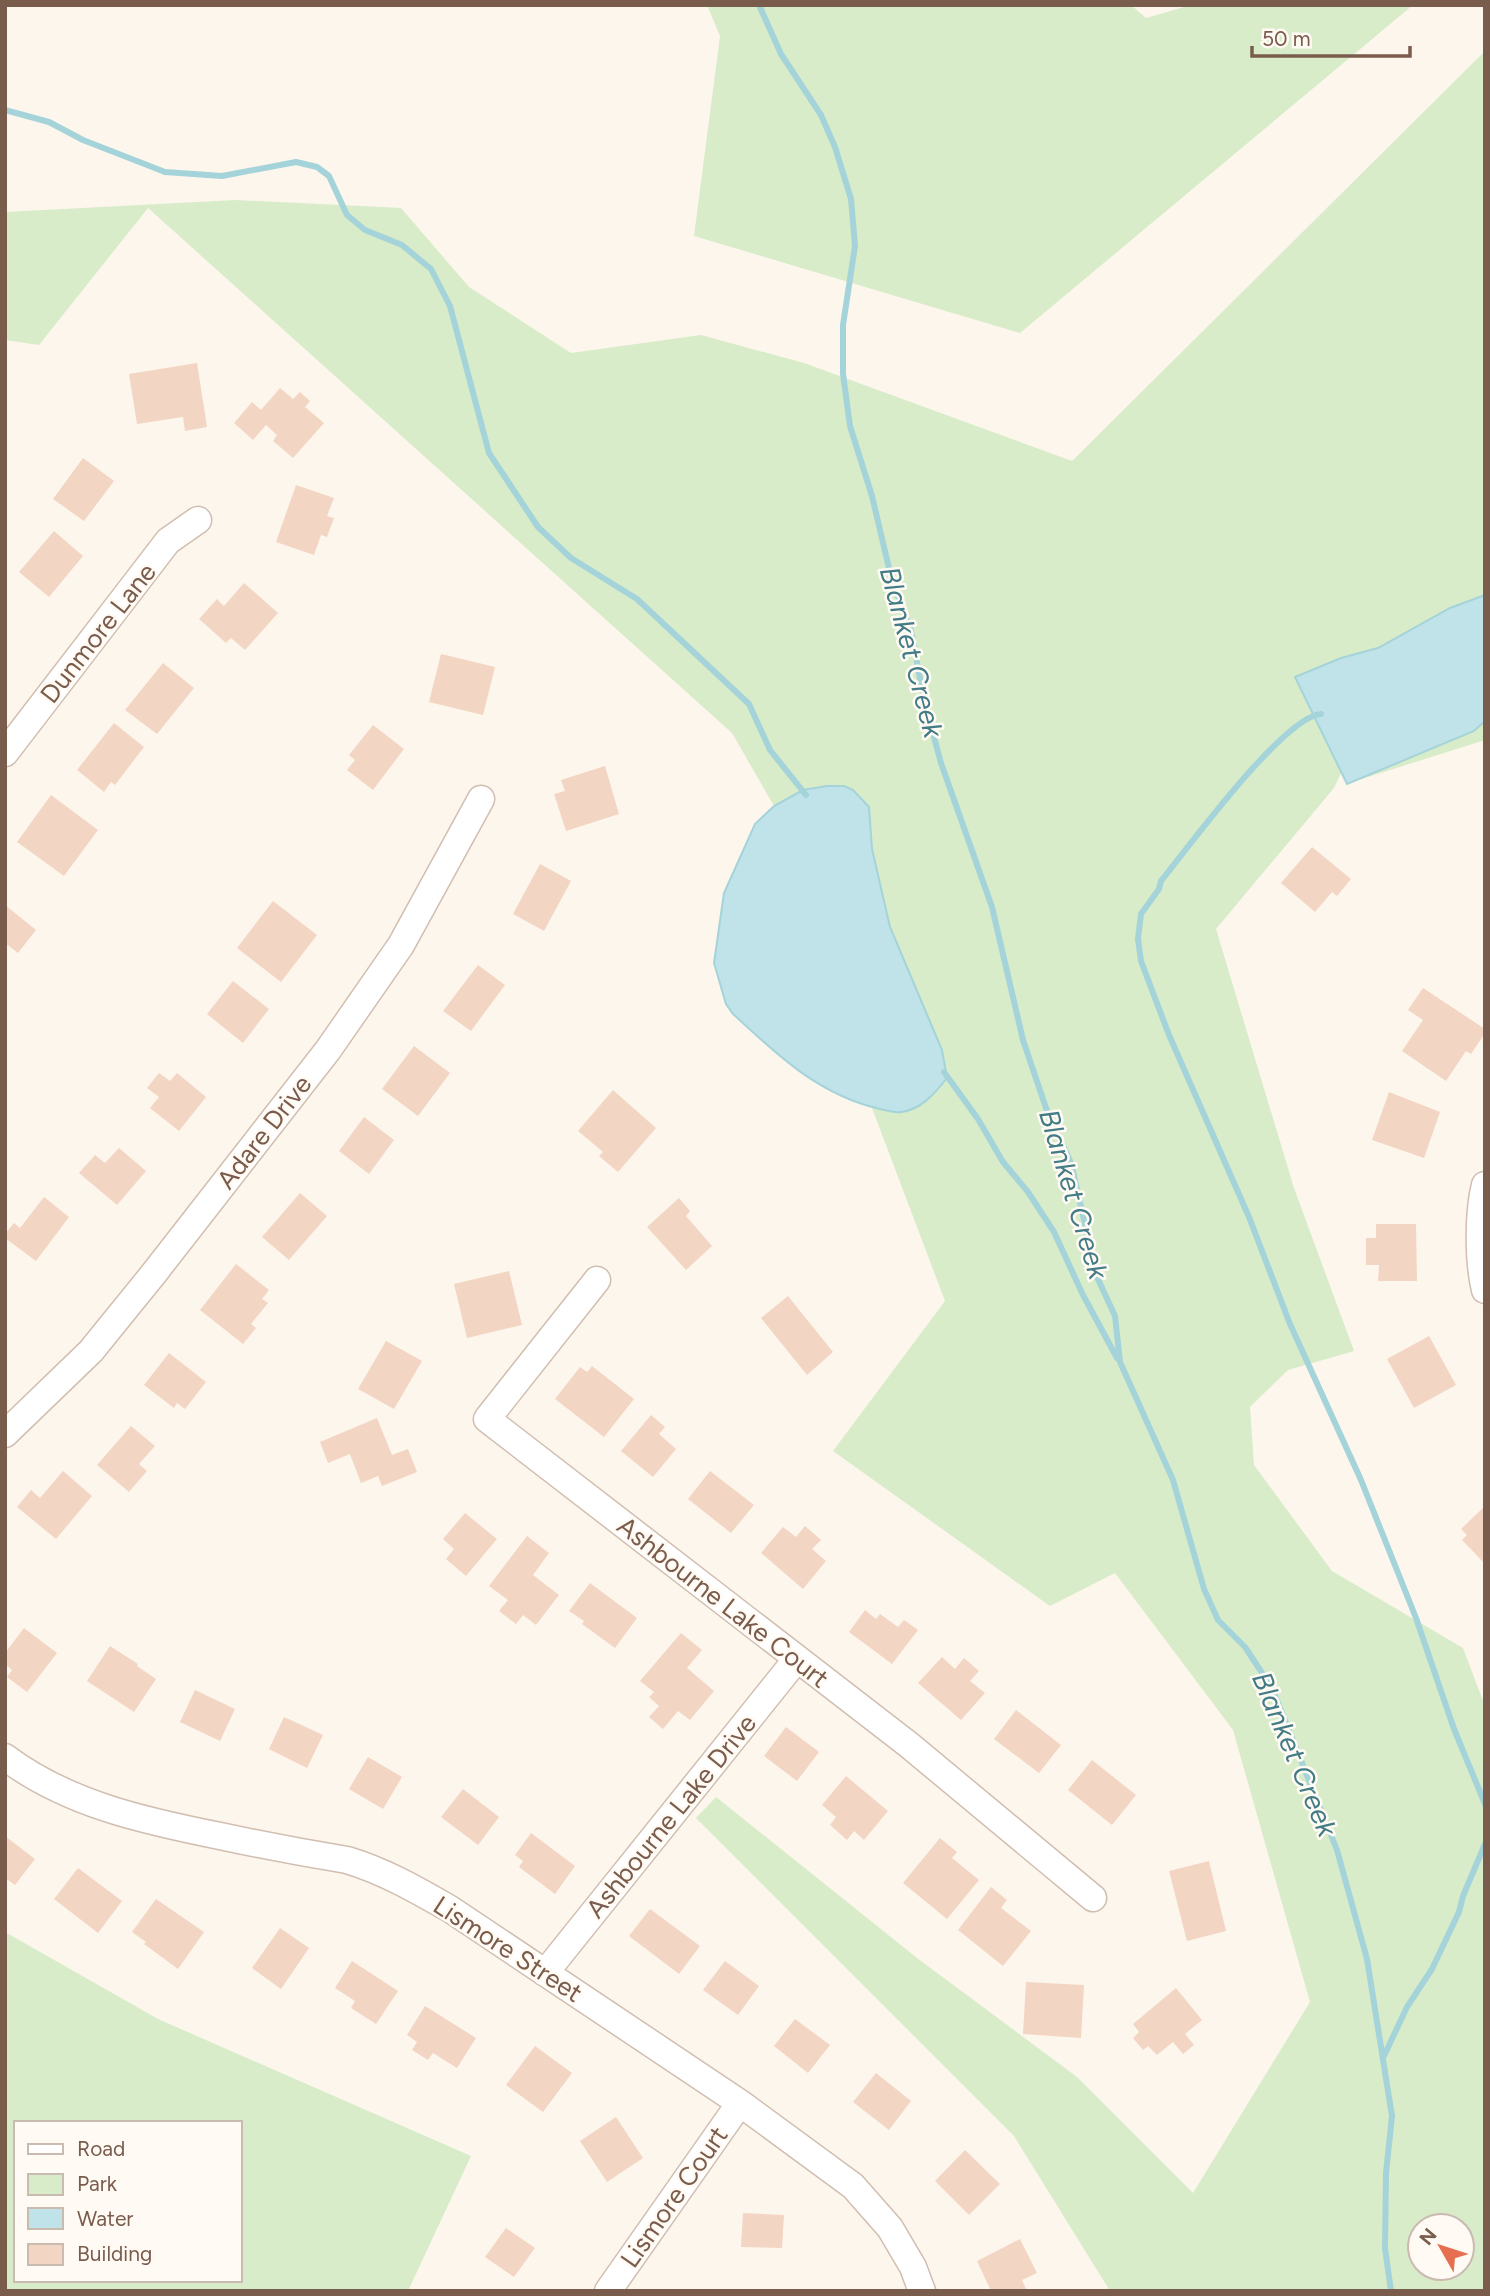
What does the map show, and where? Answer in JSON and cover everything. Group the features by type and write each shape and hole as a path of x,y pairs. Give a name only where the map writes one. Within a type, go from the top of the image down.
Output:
{"street":[{"name":"Dunmore Lane","path":"5,753 168,541 198,520"},
{"name":"Adare Drive","path":"5,1434 91,1350 328,1050 401,945 481,799"},
{"path":"1485,1185 1481,1243 1485,1290"},
{"name":"Ashbourne Lake Court","path":"597,1280 487,1419 909,1745 1093,1898"},
{"name":"Ashbourne Lake Drive","path":"545,1973 796,1660"},
{"name":"Lismore Street","path":"5,1757 50,1786 86,1801 172,1826 365,1866 409,1885 450,1909 740,2103 853,2186 890,2228 913,2267 922,2291"},
{"name":"Lismore Court","path":"608,2291 740,2103"}],"green space":[{"path":"707,5 1131,5 1146,18 1191,5 1413,5 1020,333 694,236 720,36"},
{"path":"1485,51 1485,595 1450,608 1378,648 1341,658 1295,677 1341,773 1334,788 1216,929 1294,1188 1354,1351 1288,1370 1250,1407 1254,1465 1332,1571 1463,1648 1485,1706 1485,2291 1110,2291 1014,2136 696,1818 716,1797 917,1958 1077,2077 1193,2193 1310,2002 1233,1730 1115,1573 1050,1606 833,1451 945,1301 872,1108 899,1113 942,1050 890,927 872,849 869,807 853,790 844,786 804,790 774,806 732,733 148,208 39,345 5,340 5,212 236,200 401,208 469,287 571,353 701,335 804,363 1072,461"},
{"path":"1485,721 1485,740 1346,784 1474,731"},
{"path":"5,1932 158,2019 471,2156 408,2291 5,2291"}],"water":[{"path":"1485,595 1485,721 1474,731 1347,784 1295,677 1341,658 1378,648 1450,608"},
{"path":"844,786 853,790 869,807 872,849 890,927 942,1050 947,1078 927,1100 908,1111 893,1112 858,1103 800,1072 733,1014 726,1004 714,963 724,893 755,824 774,806 803,790"}],"building":[{"path":"197,363 207,427 185,431 183,417 137,424 129,374"},
{"path":"280,388 293,399 300,392 310,401 305,407 324,423 293,458 273,441 277,435 266,425 253,440 234,423 252,402 261,410"},
{"path":"83,458 114,481 84,521 53,499"},
{"path":"296,485 334,498 327,516 334,518 327,537 321,535 314,555 276,542"},
{"path":"54,531 83,556 49,597 19,572"},
{"path":"244,583 278,613 245,650 231,638 226,643 199,619 217,599 224,606"},
{"path":"441,654 495,667 483,715 429,702"},
{"path":"163,663 194,688 157,734 125,710"},
{"path":"114,723 144,747 115,785 111,782 104,792 77,770"},
{"path":"373,725 404,749 373,790 347,770 355,760 349,755"},
{"path":"605,766 619,814 566,831 554,794 565,791 561,780"},
{"path":"51,795 98,830 64,876 17,842"},
{"path":"1312,847 1351,879 1337,896 1332,892 1315,912 1281,883"},
{"path":"540,864 571,881 544,931 513,914"},
{"path":"273,901 317,935 281,982 237,948"},
{"path":"5,905 36,930 18,953 5,943"},
{"path":"478,965 505,985 471,1031 443,1011"},
{"path":"233,981 269,1009 243,1043 207,1014"},
{"path":"1423,988 1485,1029 1471,1054 1466,1051 1446,1081 1402,1051 1423,1020 1408,1010"},
{"path":"414,1046 450,1073 418,1116 382,1089"},
{"path":"159,1073 170,1081 177,1073 206,1097 179,1131 150,1108 159,1097 147,1088"},
{"path":"613,1090 656,1128 618,1172 599,1156 603,1152 578,1131"},
{"path":"1389,1092 1440,1112 1424,1158 1372,1140"},
{"path":"364,1117 394,1140 369,1174 339,1151"},
{"path":"119,1148 146,1171 117,1205 79,1173 95,1155 105,1163"},
{"path":"300,1193 327,1216 289,1260 262,1237"},
{"path":"44,1197 69,1217 36,1261 5,1238 5,1234 14,1223 20,1228"},
{"path":"679,1198 690,1211 686,1216 712,1246 686,1270 647,1227"},
{"path":"1376,1224 1416,1224 1417,1281 1378,1281 1379,1265 1366,1265 1366,1238 1376,1238"},
{"path":"236,1264 269,1290 262,1299 268,1303 251,1324 256,1328 243,1344 200,1310"},
{"path":"509,1271 522,1325 467,1338 454,1284"},
{"path":"788,1296 833,1352 807,1375 761,1318"},
{"path":"1429,1336 1456,1385 1414,1408 1387,1359"},
{"path":"386,1341 422,1361 394,1409 358,1389"},
{"path":"169,1353 206,1382 185,1409 177,1403 174,1408 144,1385"},
{"path":"592,1366 634,1399 604,1437 555,1399 580,1367 587,1372"},
{"path":"651,1415 665,1427 659,1434 676,1449 653,1477 621,1451"},
{"path":"377,1418 392,1455 408,1449 417,1472 382,1486 378,1476 361,1483 350,1454 328,1463 320,1442"},
{"path":"131,1426 155,1446 139,1464 147,1471 129,1492 97,1465"},
{"path":"63,1471 92,1496 56,1539 17,1507 31,1490 40,1498"},
{"path":"710,1471 754,1505 731,1533 688,1499"},
{"path":"1485,1506 1485,1564 1462,1540 1467,1535 1461,1529"},
{"path":"465,1513 497,1539 466,1576 446,1559 454,1549 443,1539"},
{"path":"805,1526 821,1540 812,1549 826,1561 803,1589 761,1553 783,1527 796,1537"},
{"path":"527,1536 549,1553 533,1575 559,1595 536,1625 523,1615 516,1624 499,1611 508,1600 489,1586"},
{"path":"590,1583 637,1618 615,1648 569,1611"},
{"path":"865,1610 876,1619 880,1614 898,1627 904,1620 918,1630 892,1664 849,1632"},
{"path":"24,1628 57,1653 27,1692 7,1677 12,1670 5,1664 5,1653"},
{"path":"681,1633 702,1650 687,1668 714,1691 690,1720 678,1711 663,1729 649,1717 659,1706 649,1697 654,1692 640,1681"},
{"path":"110,1646 156,1679 134,1712 87,1681"},
{"path":"942,1657 955,1669 964,1658 979,1671 970,1681 985,1693 961,1720 918,1683"},
{"path":"195,1690 235,1709 220,1741 180,1722"},
{"path":"1016,1710 1061,1745 1039,1773 994,1739"},
{"path":"284,1717 323,1735 307,1768 269,1749"},
{"path":"786,1727 819,1752 797,1781 764,1756"},
{"path":"368,1757 402,1777 383,1809 349,1789"},
{"path":"1092,1760 1136,1795 1112,1825 1068,1790"},
{"path":"846,1776 888,1811 864,1840 854,1831 847,1840 830,1825 836,1817 822,1805"},
{"path":"463,1789 499,1817 478,1845 441,1817"},
{"path":"531,1833 575,1866 555,1894 519,1867 523,1861 515,1855"},
{"path":"5,1836 35,1859 15,1885 5,1878"},
{"path":"940,1838 957,1852 952,1858 979,1880 947,1919 903,1883"},
{"path":"1209,1861 1226,1931 1187,1941 1169,1871"},
{"path":"78,1868 122,1901 98,1933 54,1899"},
{"path":"991,1887 1007,1900 1001,1908 1031,1931 1003,1966 958,1930"},
{"path":"156,1899 204,1932 178,1969 132,1932"},
{"path":"650,1909 700,1946 679,1974 629,1936"},
{"path":"280,1928 309,1948 281,1989 252,1968"},
{"path":"352,1961 398,1991 376,2024 351,2008 355,2001 335,1988"},
{"path":"725,1961 759,1986 738,2015 703,1990"},
{"path":"1026,1982 1084,1985 1081,2038 1023,2034"},
{"path":"1176,1988 1202,2020 1185,2034 1194,2045 1183,2054 1173,2042 1157,2055 1148,2046 1143,2050 1133,2038 1139,2032 1133,2024"},
{"path":"425,2006 476,2038 457,2068 433,2053 428,2060 412,2050 417,2042 407,2035"},
{"path":"795,2019 830,2045 808,2073 774,2046"},
{"path":"535,2046 572,2073 543,2112 506,2085"},
{"path":"876,2073 911,2101 889,2130 853,2102"},
{"path":"616,2117 643,2158 607,2182 580,2141"},
{"path":"965,2150 1000,2184 969,2215 935,2181"},
{"path":"743,2213 784,2215 782,2248 741,2247"},
{"path":"506,2228 535,2248 514,2277 485,2257"},
{"path":"1020,2239 1037,2273 1022,2280 1027,2291 991,2291 977,2261"}],"waterway":[{"name":"Blanket Creek","path":"759,5 781,54 821,115 835,147 851,199 855,246 843,325 843,374 850,426 872,496 892,581 911,631 924,700 941,763 992,907 1023,1040 1046,1108 1071,1163 1097,1277 1115,1316 1120,1362 1173,1480 1204,1589 1218,1620 1245,1647 1272,1688 1337,1850 1367,1959 1392,2116 1386,2173 1385,2248 1391,2291"},
{"path":"5,110 49,122 83,140 165,172 222,176 296,162 317,167 329,176 347,215 365,230 402,245 431,269 450,306 489,453 538,527 571,558 637,599 749,704 770,750 806,795"},
{"path":"1321,714 1304,721 1261,759 1213,814 1161,881 1159,889 1141,914 1138,939 1141,961 1169,1035 1249,1217 1290,1324 1361,1480 1416,1618 1454,1729 1485,1804"},
{"path":"944,1072 978,1119 1003,1162 1028,1192 1054,1232 1083,1295 1117,1358"},
{"path":"1384,2056 1407,2007 1432,1969 1459,1912 1485,1844"}]}
